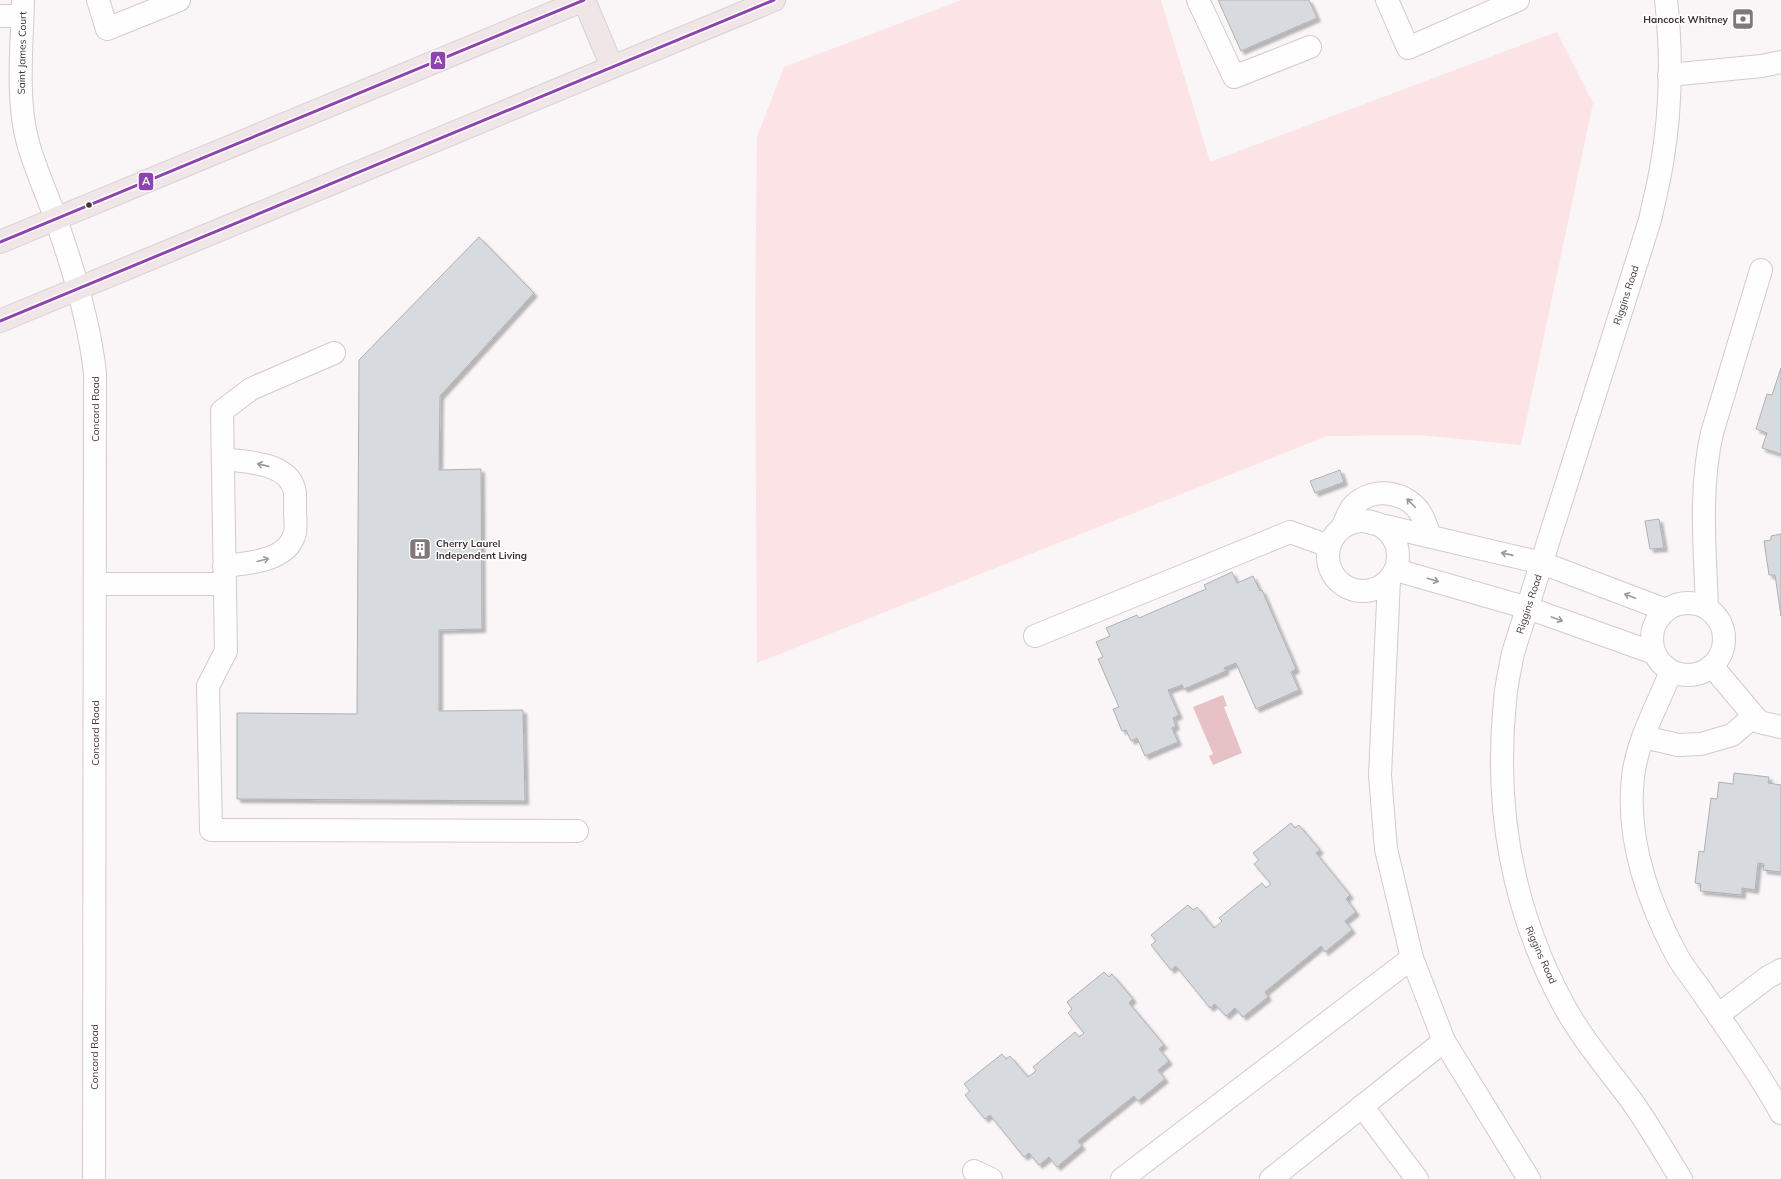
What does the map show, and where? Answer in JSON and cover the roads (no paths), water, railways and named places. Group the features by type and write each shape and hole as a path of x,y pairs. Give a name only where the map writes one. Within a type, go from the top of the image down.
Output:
{"main road":[{"path":"0,242 584,0 612,67"},
{"path":"0,321 774,0"}],"street":[{"path":"98,0 107,29 179,0"},
{"path":"1198,0 1234,77 1310,47"},
{"path":"1387,0 1408,48 1518,0"},
{"name":"Riggins Road","path":"1666,0 1670,31 1668,108 1662,162 1650,220 1513,653 1505,700 1501,761 1502,802 1511,862 1529,930 1563,1004 1580,1034 1632,1102 1682,1179"},
{"path":"0,16 23,8"},
{"name":"Saint James Court","path":"23,8 21,94 28,142 56,218 78,289"},
{"path":"1669,75 1762,66 1781,62"},
{"path":"1707,608 1703,494 1706,458 1712,432 1761,270"},
{"name":"Concord Road","path":"78,289 92,345 95,373 94,1179"},
{"path":"334,353 251,389 222,411 226,651 208,686 211,830 577,831"},
{"path":"95,584 224,575 283,552 295,536 295,492 290,481 281,473 266,465 222,459"},
{"path":"1392,575 1380,588 1368,592 1355,591 1347,588 1337,581 1330,570 1327,559 1329,546 1334,535 1343,526 1354,505 1374,493 1391,494 1406,498 1420,513 1430,536"},
{"path":"1343,526 1355,522 1368,522 1542,563 1666,610"},
{"path":"1368,522 1380,526 1389,533 1396,544 1398,556 1392,575 1380,775 1386,849 1412,958 1444,1041 1529,1179"},
{"path":"1035,636 1290,532 1329,546"},
{"path":"1392,575 1528,608 1654,653"},
{"path":"1695,603 1707,608 1717,616 1723,627 1725,640 1723,651 1717,662 1695,675 1682,675 1671,671 1661,664 1654,653 1651,640 1652,630 1657,618 1666,610 1678,604 1695,603"},
{"path":"1712,666 1759,722 1781,727"},
{"path":"1671,671 1644,737 1633,776 1632,808 1636,845 1650,898 1677,955 1768,1088 1781,1113"},
{"path":"1644,737 1678,745 1700,744 1732,735 1754,716"},
{"path":"1122,1179 1412,958"},
{"path":"1718,1015 1768,977 1781,970"},
{"path":"1271,1179 1444,1041"},
{"path":"1362,1106 1417,1179"}],"place":[{"name":"Hancock Whitney","path":"1743,19"},
{"name":"Cherry Laurel Independent Living","path":"420,549"}]}
